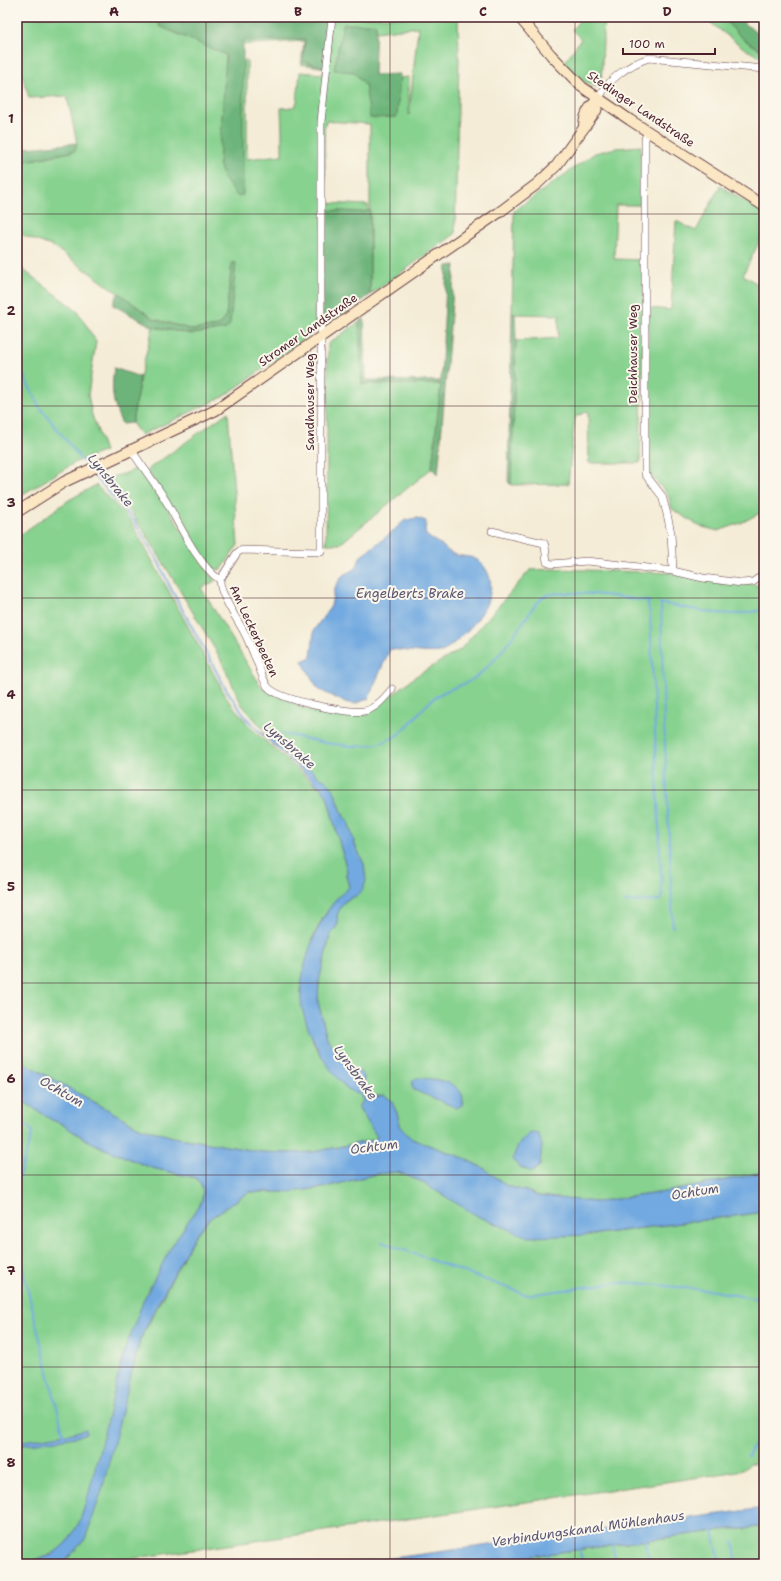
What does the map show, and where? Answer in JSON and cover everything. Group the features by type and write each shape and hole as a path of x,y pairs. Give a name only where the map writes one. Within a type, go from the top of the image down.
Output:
{"main road":[{"name":"Stedinger Landstraße","path":"518,17 578,83 599,99 764,206"},
{"name":"Stromer Landstraße","path":"17,512 49,490 216,410 537,184 551,172 564,156 596,111 599,99"}],"street":[{"name":"Sandhauser Weg","path":"220,580 237,553 241,550 321,552 321,122 332,17"},
{"path":"599,99 602,92 610,83 626,70 649,58 764,69"},
{"name":"Deichhauser Weg","path":"648,131 645,139 645,474 662,496 671,533 673,571"},
{"name":"Am Leckerbeeten","path":"132,451 159,489 175,519 199,556 220,580 219,584 229,606 245,633 268,687 297,701 327,708 365,712 381,702 392,689"},
{"path":"492,530 544,543 546,546 547,562 552,564 587,561 673,571 703,578 742,583 753,582 764,574"}],"green space":[{"path":"17,17 458,17 459,58 455,234 370,295 370,124 326,121 324,128 326,203 368,205 366,298 316,333 315,307 315,332 223,397 141,435 132,423 140,377 153,327 193,334 226,329 236,263 232,263 226,316 218,326 193,330 154,319 54,247 24,236 17,229 17,163 75,151 77,143 67,96 29,98 17,57","holes":["376,24 376,32 418,27 409,115 409,77 365,81","304,41 301,64 325,68 323,74 300,72 297,102 294,107 281,108 282,155 247,159 247,61 236,61 235,45"]},
{"path":"160,17 330,17 325,67 303,62 305,39 243,41 243,195 237,196 224,179 219,164 226,55 159,26"},
{"path":"582,17 604,17 601,87 585,82 564,63 581,39 572,30"},
{"path":"703,17 722,17 743,39 764,52 764,59 745,49"},
{"path":"722,17 737,17 764,39 764,52 743,39"},
{"path":"343,24 376,24 374,75 400,74 397,117 370,118 365,85 354,72 334,70"},
{"path":"77,143 75,151 17,163 17,149"},
{"path":"641,146 640,205 616,205 614,259 643,260 644,307 640,463 589,463 588,411 575,417 568,484 511,485 516,341 558,338 559,315 512,314 514,211 595,153 616,148"},
{"path":"720,186 764,213 764,232 743,275 764,288 764,511 741,523 718,531 699,526 672,509 668,495 649,473 648,308 671,310 676,221 696,231"},
{"path":"323,210 363,212 370,210 370,295 323,328"},
{"path":"232,263 236,263 230,324 226,329 193,334 153,327 113,305 119,293 154,319 193,330 218,326 226,316"},
{"path":"17,265 77,311 96,341 88,395 92,415 105,451 76,462 17,499"},
{"path":"455,265 438,475 432,468 441,384 362,384 359,322 364,318 366,380 441,381 447,266"},
{"path":"512,314 515,314 516,341 511,485 508,482"},
{"path":"359,322 362,384 441,384 432,468 340,544 326,544 328,344"},
{"path":"114,368 140,377 132,423 122,424 116,410 113,397"},
{"path":"228,412 238,545 222,569 214,570 209,567 147,470"},
{"path":"140,467 215,581 201,588 262,688 309,710 367,715 416,676 460,650 530,570 555,569 675,573 764,586 764,1172 672,1191 596,1202 538,1196 507,1186 485,1169 461,1157 412,1139 401,1128 397,1113 384,1095 368,1098 364,1094 355,1072 345,1064 341,1055 338,1054 327,1038 318,1002 319,981 330,936 338,924 337,915 345,901 352,898 364,864 355,845 348,821 344,817 333,788 282,744 269,736 242,705 219,656 146,534 106,478 124,474"},
{"path":"96,485 130,520 228,700 252,729 313,783 323,790 327,796 347,871 346,875 349,887 337,898 324,916 313,937 305,1014 314,1044 325,1061 347,1089 356,1091 361,1096 364,1102 359,1108 377,1136 374,1140 313,1152 288,1153 262,1152 173,1137 139,1127 17,1059 17,537 69,500"},
{"path":"17,1097 50,1119 62,1124 83,1138 105,1149 152,1168 196,1178 201,1184 203,1191 202,1200 170,1249 80,1521 72,1536 64,1546 52,1554 31,1561 17,1563"},
{"path":"398,1172 420,1181 590,1235 764,1212 764,1464 750,1464 742,1470 714,1475 95,1564 63,1564 85,1539 140,1340 194,1237 209,1219 249,1192 288,1192 322,1188 376,1174"},
{"path":"764,1524 764,1564 473,1564 729,1529 745,1529"}],"water":[{"name":"Engelberts Brake","path":"417,518 426,521 425,533 430,538 455,555 475,558 482,564 489,574 491,585 485,607 471,627 444,651 426,652 390,649 368,699 354,704 344,702 318,689 302,661 311,657 314,630 331,606 334,590 341,577 357,567 360,557 405,520"},
{"name":"Ochtum","path":"257,730 282,744 333,788 344,817 348,821 355,845 364,864 366,881 363,889 358,895 345,901 342,905 337,915 338,924 330,936 319,981 318,1002 327,1038 338,1054 341,1054 348,1067 354,1071 361,1072 364,1077 364,1086 362,1088 364,1094 369,1098 384,1095 391,1100 397,1113 401,1128 412,1139 461,1157 485,1169 507,1186 538,1196 596,1202 672,1191 764,1172 764,1212 590,1235 528,1237 479,1217 420,1181 398,1172 376,1174 322,1188 288,1192 249,1192 209,1219 194,1237 140,1340 101,1494 85,1539 63,1564 17,1564 52,1555 68,1541 80,1521 89,1492 125,1349 144,1299 170,1249 202,1200 203,1191 201,1184 196,1178 152,1168 105,1149 83,1138 62,1124 50,1119 17,1097 17,1059 139,1127 173,1137 262,1152 288,1153 313,1152 374,1140 377,1137 359,1108 359,1105 363,1102 361,1096 340,1082 321,1055 309,1029 301,1001 302,980 310,946 319,926 332,904 349,887 346,875 347,871 327,796 323,790"},
{"path":"417,1078 440,1080 455,1086 463,1097 462,1105 457,1108 414,1090 412,1087 413,1080"},
{"path":"531,1133 539,1134 542,1145 540,1166 532,1172 518,1166 513,1159 519,1144"},
{"path":"86,1429 87,1433 76,1437 17,1446 17,1442 73,1433"},
{"path":"764,1508 764,1524 745,1529 729,1529 473,1564 349,1564"}],"waterway":[{"name":"Lynsbrake","path":"17,363 39,406 88,468"},
{"name":"Lynsbrake","path":"92,473 134,521 159,563 171,589 226,689 246,718 259,731"},
{"path":"270,738 278,734 283,734 325,743 355,746 383,742 402,732 431,700 446,691 469,682 482,672 507,645 535,605 545,596 560,593 579,593 650,602"},
{"path":"625,902 654,901 660,900 662,897 650,614 647,601"},
{"path":"659,603 714,613 737,614 764,610"},
{"path":"661,604 664,724 673,927"},
{"path":"17,1117 29,1127 32,1133 17,1184"},
{"path":"382,1242 527,1295 613,1283 638,1283 715,1291 764,1299"},
{"path":"17,1247 64,1436"},
{"path":"748,1456 764,1426"},
{"path":"713,1530 720,1564"},
{"path":"644,1538 650,1564"},
{"path":"733,1541 737,1564"},
{"path":"612,1543 616,1564"},
{"path":"579,1548 583,1564"},
{"path":"547,1551 549,1564"},
{"path":"530,1553 532,1564"}],"water label":[{"name":"Verbindungskanal Mühlenhaus","path":"588,1528"}]}
